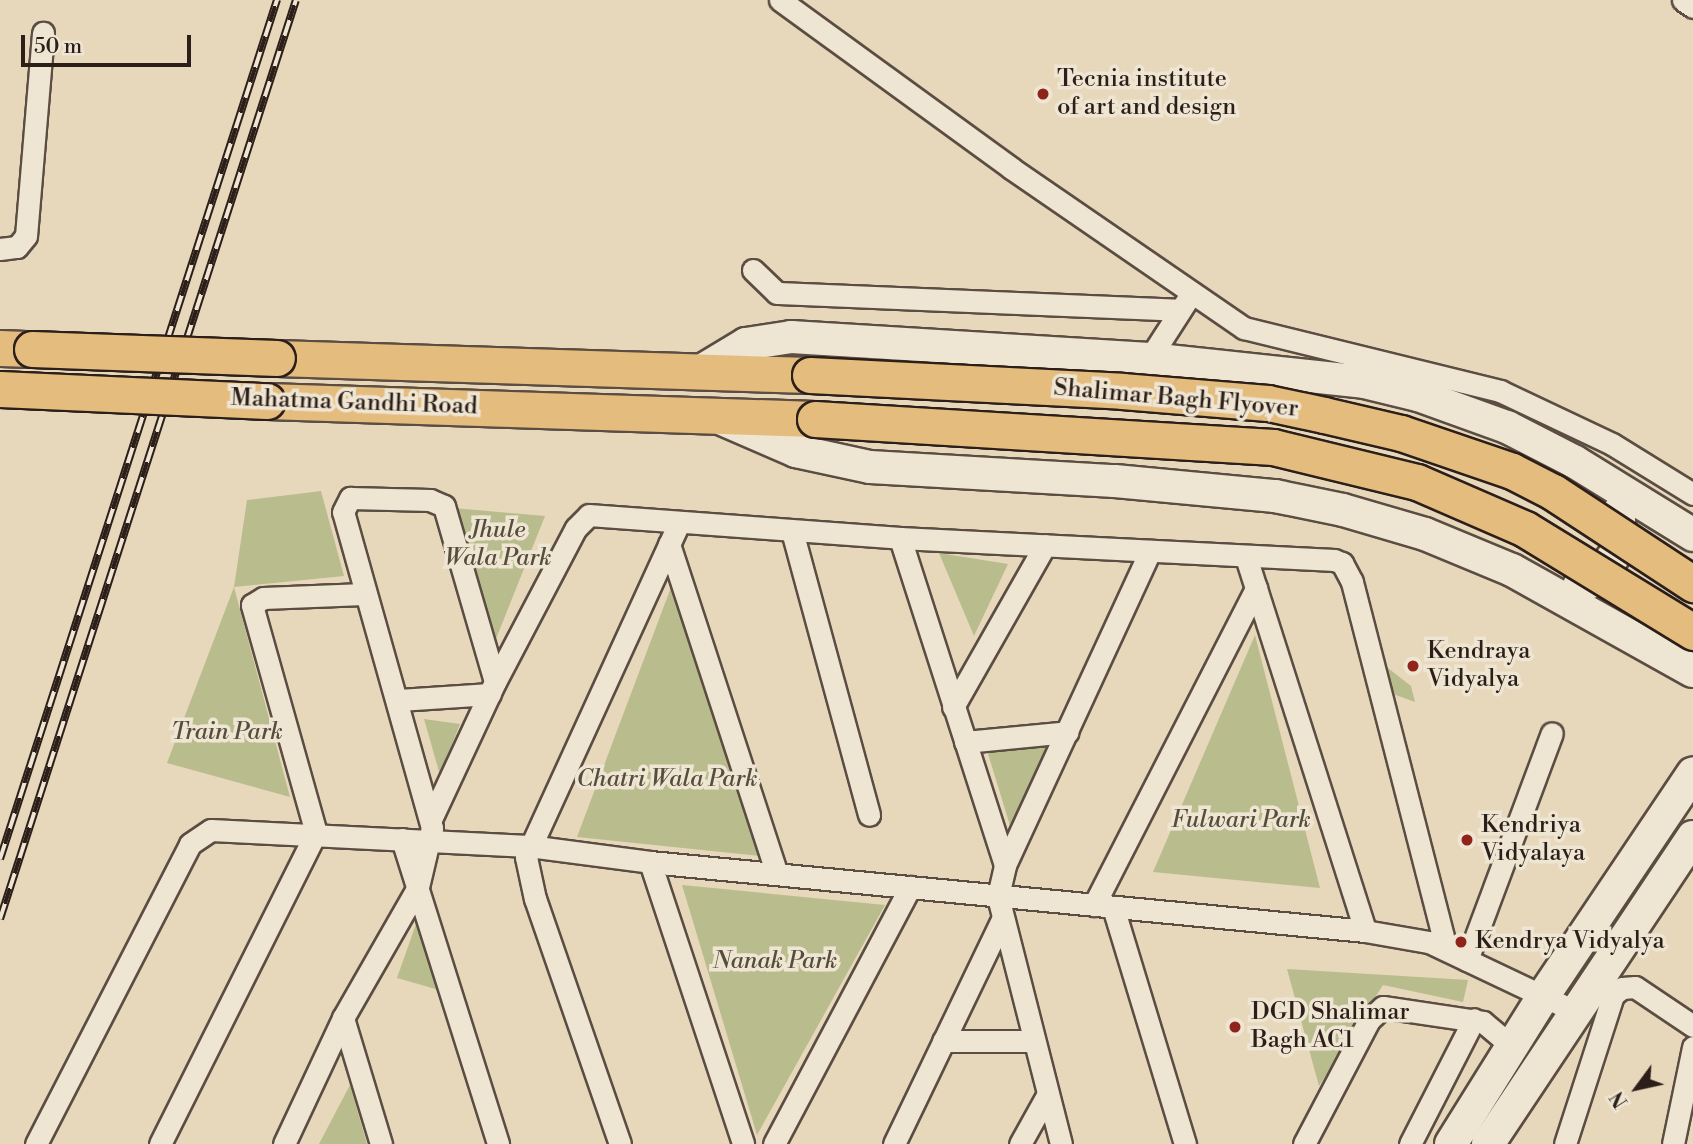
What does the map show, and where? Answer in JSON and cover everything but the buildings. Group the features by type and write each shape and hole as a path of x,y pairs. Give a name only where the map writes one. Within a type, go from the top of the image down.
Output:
{"main road":[{"name":"Mahatma Gandhi Road","path":"0,348 703,370"},
{"name":"Shalimar Bagh Flyover","path":"703,370 1135,392 1268,403 1324,415 1401,433 1511,471 1553,492 1693,584"},
{"name":"Mahatma Gandhi Road","path":"0,389 707,412"},
{"name":"Shalimar Bagh Flyover","path":"707,412 1273,447 1417,482 1525,529 1693,632"}],"street":[{"path":"780,0 1011,168 1186,301 1257,333 1451,375 1515,414 1599,478 1693,535"},
{"path":"1683,0 1693,6"},
{"path":"0,249 17,247 26,236 43,33"},
{"path":"753,270 778,293 1186,301"},
{"path":"1149,359 1186,301"},
{"path":"703,370 746,344 791,337 1149,359 1390,387 1515,414 1623,449 1693,494"},
{"path":"707,412 796,451 870,467 1115,481 1275,496 1343,510 1425,534 1512,570 1693,671"},
{"path":"1550,591 1597,580 1620,547 1617,505 1599,478"},
{"path":"284,1144 343,1018 418,887 430,844 432,817 399,701 364,594 344,504 356,497 439,502 444,506 492,688"},
{"path":"432,817 492,688 582,520 600,514 679,523 900,538 1334,560 1348,571 1446,949"},
{"path":"620,1144 535,899 529,846 679,523"},
{"path":"792,531 869,815"},
{"path":"900,538 1004,865"},
{"path":"669,544 778,874"},
{"path":"953,707 1045,545"},
{"path":"1061,1144 1002,920 998,895 1004,865 1150,551"},
{"path":"1246,557 1365,931"},
{"path":"1185,1144 1104,906 1256,588"},
{"path":"160,1144 316,833 252,605 263,598 364,594"},
{"path":"399,701 492,688"},
{"path":"965,742 1068,732"},
{"path":"1467,960 1552,733"},
{"path":"1451,1144 1544,995 1693,773"},
{"path":"36,1144 190,844 211,830 316,833 402,839 430,844 529,846 650,862 1365,931 1446,949 1574,1011"},
{"path":"1488,1144 1574,1011 1693,838"},
{"path":"402,839 498,1144"},
{"path":"650,862 744,1144"},
{"path":"774,1144 910,887"},
{"path":"894,1144 1002,920"},
{"path":"1566,1144 1613,995 1622,988 1635,987 1693,1026"},
{"path":"1304,1144 1377,1012 1392,1006 1474,1019 1492,1026 1512,1046"},
{"path":"343,1018 381,1144"},
{"path":"1410,1144 1474,1019"},
{"path":"943,1041 1034,1041"},
{"path":"1684,1136 1693,1047"},
{"path":"1020,1144 1048,1094"}],"green space":[{"path":"321,491 344,576 234,587 247,500"},
{"name":"Jhule Wala Park","path":"453,508 545,516 492,649"},
{"path":"939,553 1008,564 974,636"},
{"name":"Chatri Wala Park","path":"673,582 760,856 577,837"},
{"name":"Train Park","path":"234,587 290,797 167,763"},
{"name":"Fulwari Park","path":"1255,635 1320,888 1153,872"},
{"path":"1384,665 1411,686 1415,702 1393,694"},
{"path":"424,719 460,724 440,775"},
{"path":"985,744 1048,747 1012,832"},
{"name":"Nanak Park","path":"682,885 885,905 757,1135"},
{"path":"416,924 439,990 397,978"},
{"path":"1287,969 1468,980 1463,1002 1383,985 1319,1086"},
{"path":"350,1085 367,1144 319,1144"}],"railway":[{"path":"0,859 277,0"},
{"path":"0,919 296,0"}],"place":[{"name":"Tecnia institute of art and design","path":"1043,94"},
{"name":"Kendraya Vidyalya","path":"1413,666"},
{"name":"Kendriya Vidyalaya","path":"1467,840"},
{"name":"Kendrya Vidyalya","path":"1461,942"},
{"name":"DGD Shalimar Bagh AC1","path":"1235,1027"}]}
